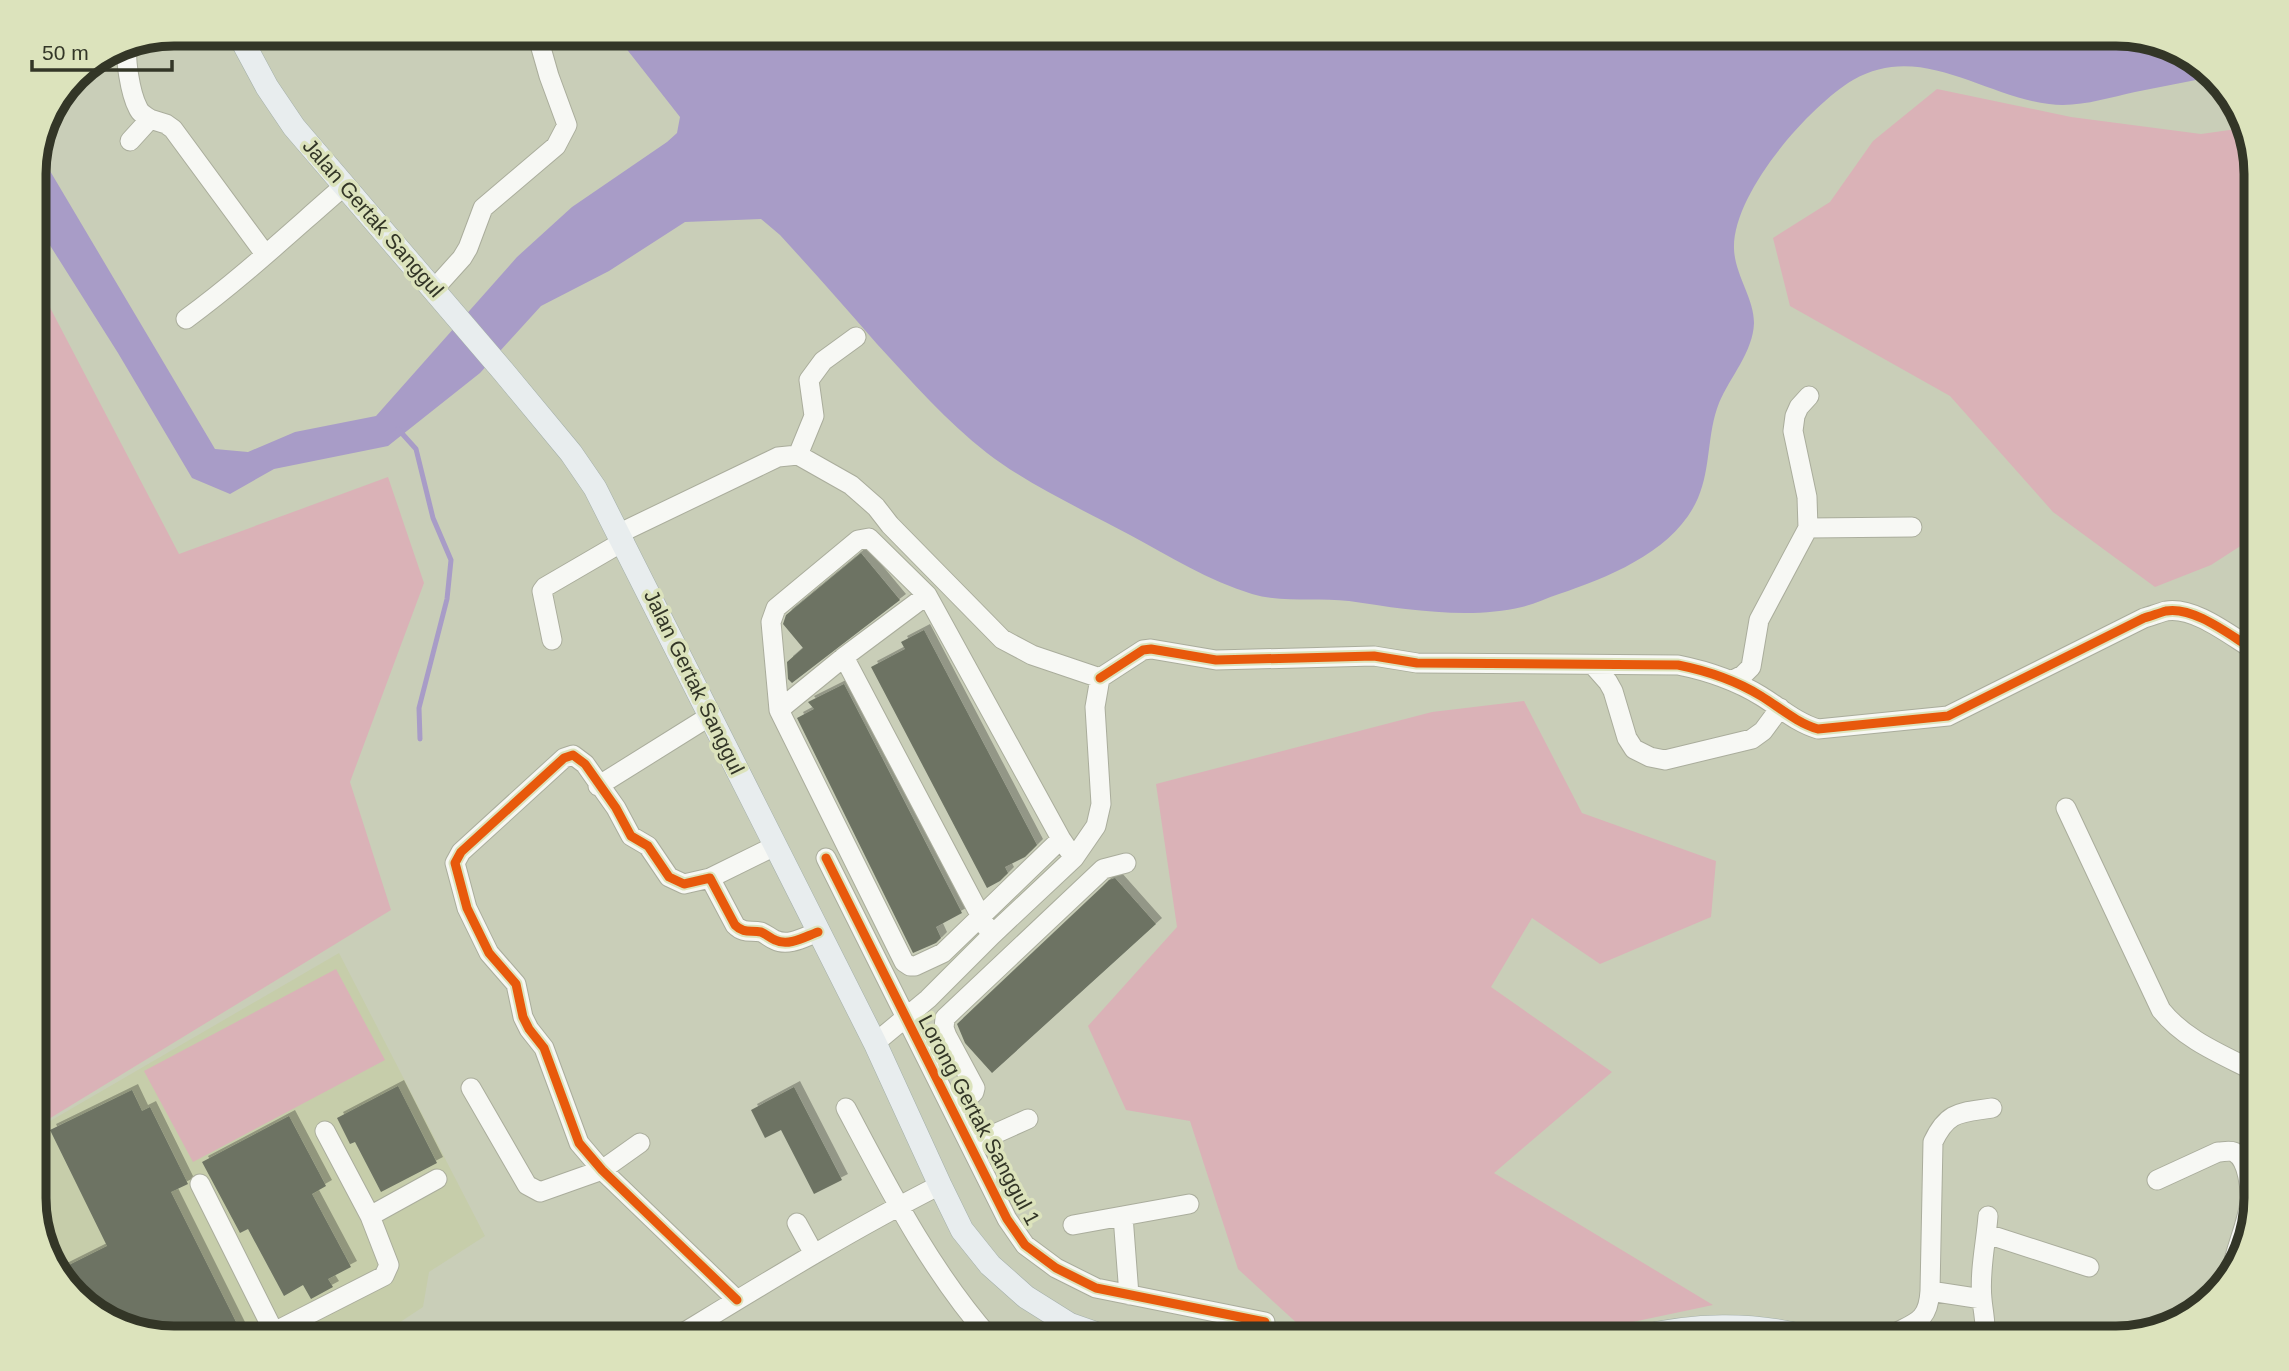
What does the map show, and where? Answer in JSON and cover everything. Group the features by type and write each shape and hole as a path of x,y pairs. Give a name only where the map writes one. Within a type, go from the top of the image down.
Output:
{"main road":[{"name":"Jalan Gertak Sanggul","path":"245,46 267,87 294,127 503,371 571,453 595,488 875,1043 962,1230 990,1265 1026,1297 1075,1326"},
{"path":"1720,1326 1749,1326"}],"street":[{"path":"434,289 462,258 483,208 556,146 564,135 567,125 540,46"},
{"path":"127,54 132,91 140,112 173,129 265,254"},
{"path":"130,141 150,119"},
{"path":"186,319 250,270 344,186"},
{"path":"798,456 814,416 809,380 823,361 856,337"},
{"path":"1733,680 1744,675 1751,667 1759,620 1808,528 1807,497 1793,430 1799,407 1809,396"},
{"path":"552,640 542,591 545,587 622,537 778,457 798,456 851,485 1002,639 1032,655 1100,678"},
{"path":"1808,528 1912,527"},
{"path":"1061,839 943,953 915,967 904,962 779,710 771,622 776,608 858,540 869,538 927,595 1061,839 1103,869"},
{"path":"779,710 927,595"},
{"path":"875,1043 928,999 1078,853 1100,816 1095,718 1100,678 1143,650 1216,660 1365,656 1417,663 1678,665 1733,680 1806,726 1818,729 1948,716 2144,618 2167,611 2186,612 2199,617 2243,644"},
{"path":"844,657 992,935"},
{"path":"1592,665 1613,691 1627,738 1634,749 1650,757 1665,760 1752,739 1763,732 1780,708"},
{"path":"598,786 710,716"},
{"path":"737,1300 602,1170 579,1143 544,1048 523,1017 516,984 489,953 467,908 455,863 461,852 564,758 573,755 585,764 616,808 631,836 649,846 669,877 676,881 691,884 709,878 775,846"},
{"path":"2066,808 2161,1010 2173,1025 2190,1038 2244,1066"},
{"name":"Lorong Gertak Sanggul 1","path":"826,858 1007,1219 1025,1245 1056,1268 1096,1288 1265,1322"},
{"path":"954,1112 974,1093 975,1088 947,1036 945,1018 1103,869 1126,863"},
{"path":"709,878 739,930 759,932 787,943 818,932"},
{"path":"471,1088 527,1185 533,1190 540,1192 602,1170 640,1143"},
{"path":"846,1108 898,1206 965,1310 979,1326"},
{"path":"1909,1326 1923,1318 1928,1310 1933,1142 1942,1124 1949,1118 1992,1108"},
{"path":"970,1145 1028,1119"},
{"path":"292,1326 384,1276 389,1265 370,1216 326,1131"},
{"path":"2157,1180 2217,1152 2238,1154 2244,1165"},
{"path":"370,1216 437,1179"},
{"path":"200,1184 271,1326"},
{"path":"695,1326 814,1254 940,1185"},
{"path":"1073,1225 1189,1204"},
{"path":"1123,1216 1129,1294"},
{"path":"797,1223 814,1254"},
{"path":"1984,1326 1982,1299 1987,1225 2089,1267"},
{"path":"1930,1291 1982,1299"}],"shaded area":[{"path":"624,46 2116,46 2149,50 2164,55 2201,79 2092,102 2060,105 2024,99 1927,68 1903,66 1878,70 1853,80 1835,93 1815,110 1776,154 1745,203 1737,227 1734,249 1751,305 1753,334 1715,414 1702,487 1688,516 1658,547 1620,570 1536,603 1480,613 1413,610 1337,600 1276,598 1252,594 1190,568 1038,486 987,453 957,428 877,344 780,235 761,219 685,222 609,271 541,306 480,373 388,446 274,469 230,494 192,478 46,239 46,164 215,449 248,452 295,432 376,416 517,257 572,207 667,142 677,133 680,117"},
{"path":"1937,89 2071,117 2201,134 2235,129 2243,165 2243,544 2211,565 2155,587 2053,512 1950,396 1790,306 1773,238 1830,202 1873,141"},
{"path":"46,300 179,554 388,477 424,583 350,782 391,910 46,1121"},
{"path":"1524,701 1582,813 1716,861 1711,917 1600,964 1532,918 1491,987 1612,1072 1494,1173 1713,1305 1614,1326 1300,1326 1238,1269 1190,1121 1126,1110 1088,1026 1177,927 1156,784 1432,712"},
{"path":"339,953 485,1236 429,1272 423,1307 394,1326 174,1326 140,1321 109,1308 83,1288 63,1262 55,1246 52,1237 46,1123"},
{"path":"336,969 385,1060 193,1162 144,1071"}],"building":[{"path":"861,553 900,600 792,683 788,679 787,662 803,648 783,624 786,615"},
{"path":"924,630 1037,845 1025,857 1005,867 1008,873 987,888 871,667 905,649 901,642"},
{"path":"844,684 962,913 936,927 941,938 936,943 913,953 797,718 814,709 808,702"},
{"path":"1115,878 1156,924 992,1073 965,1043 957,1024 1109,880"},
{"path":"398,1086 437,1163 381,1192 355,1142 350,1144 337,1118"},
{"path":"794,1087 842,1180 814,1194 781,1130 765,1138 751,1110"},
{"path":"132,1090 142,1111 150,1107 188,1184 171,1192 238,1326 174,1326 140,1321 109,1308 83,1288 66,1266 107,1246 50,1130"},
{"path":"289,1116 326,1186 312,1194 351,1267 328,1279 333,1287 311,1299 303,1285 284,1296 248,1229 240,1233 202,1162"}],"waterway":[{"path":"398,429 416,449 433,518 451,560 447,599 419,708 420,739"}],"cycle path":[{"path":"1100,678 1143,650 1151,649 1216,660 1374,656 1417,663 1678,665 1711,673 1741,685 1795,719 1818,729 1948,716 2144,618 2166,611 2189,613 2243,643"},
{"path":"737,1300 602,1170 579,1143 544,1048 523,1017 516,984 489,953 467,908 455,863 461,852 564,758 573,755 585,764 616,808 631,836 648,846 669,877 684,884 710,878 738,928 761,932 780,942 797,940 818,932"},
{"path":"826,858 1007,1219 1025,1245 1056,1268 1096,1288 1265,1322"}]}
